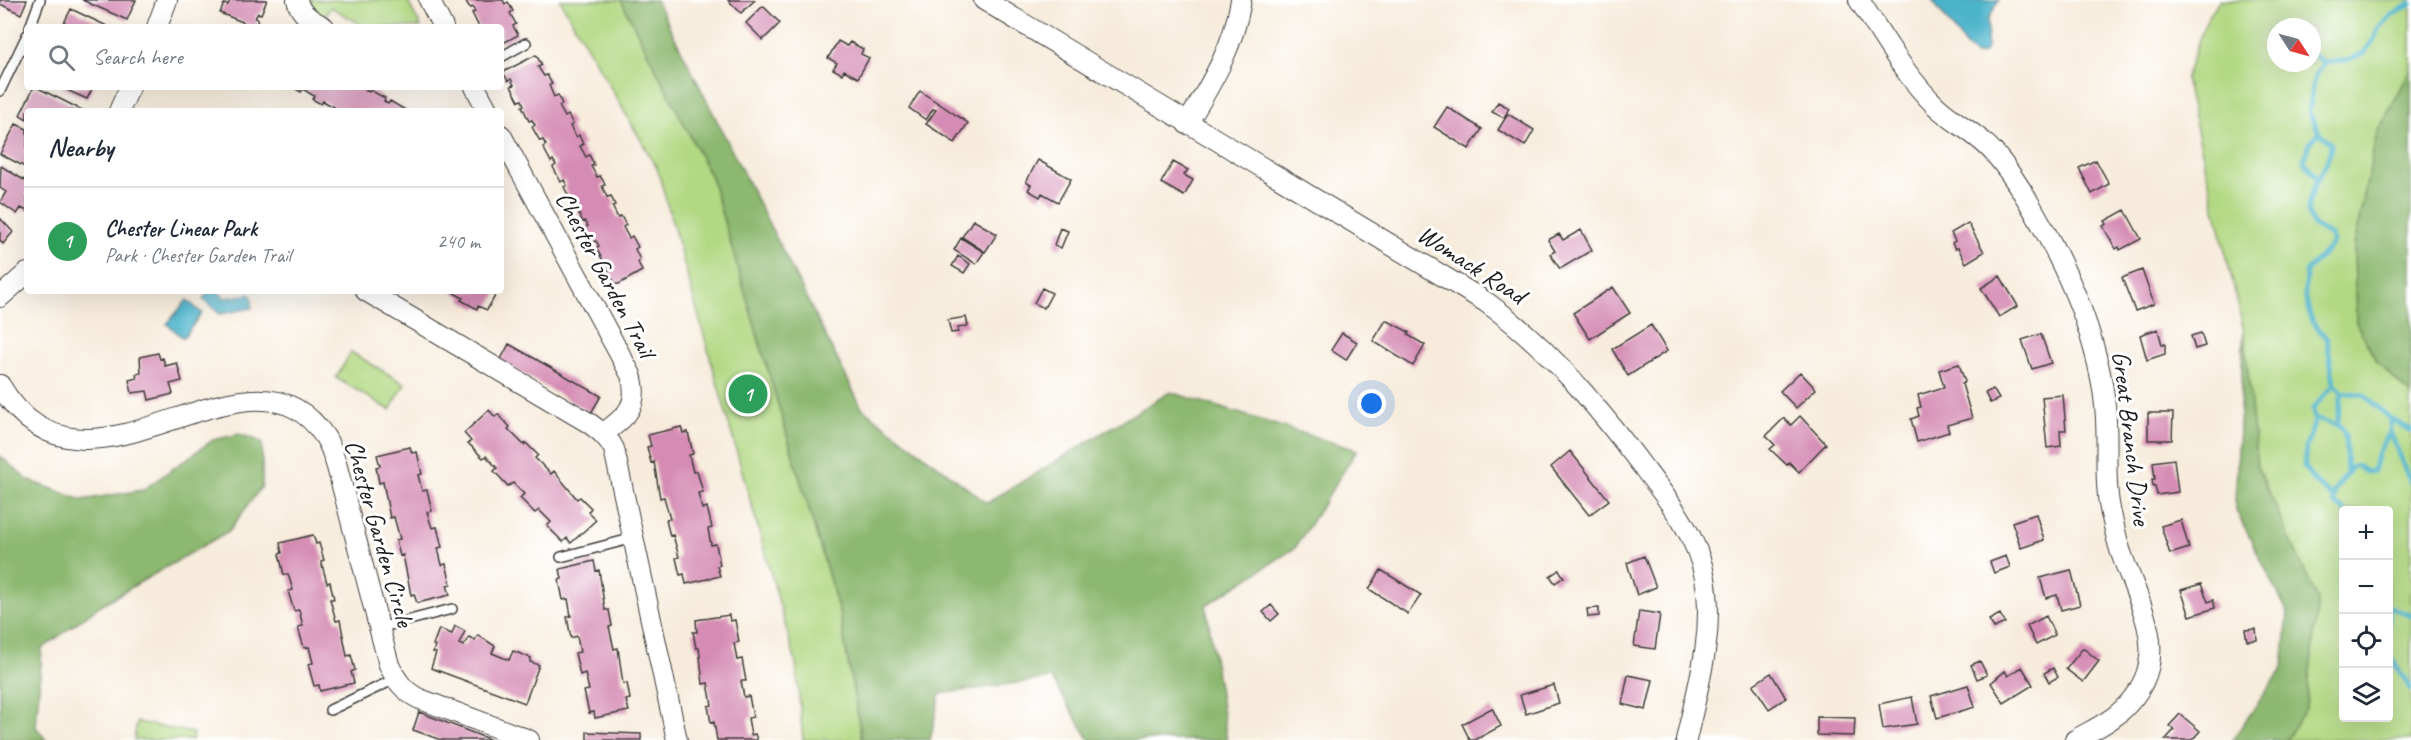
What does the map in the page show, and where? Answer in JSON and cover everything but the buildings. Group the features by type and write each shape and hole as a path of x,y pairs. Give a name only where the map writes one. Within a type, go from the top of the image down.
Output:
{"street":[{"path":"158,24 167,0"},
{"path":"297,0 299,8 305,15 319,24"},
{"path":"429,0 441,24"},
{"name":"Womack Road","path":"984,0 1486,302 1537,343 1613,427 1678,514 1700,558 1705,578 1708,625 1706,653 1686,740"},
{"path":"1187,124 1224,62 1236,26 1241,0"},
{"name":"Great Branch Drive","path":"1859,0 1923,92 1938,108 1984,142 2008,171 2071,286 2089,332 2099,369 2105,405 2109,504 2121,555 2147,622 2152,654 2143,687 2120,712 2075,740"},
{"path":"120,108 129,90"},
{"path":"478,90 486,108"},
{"name":"Chester Garden Trail","path":"504,141 631,375 635,388 633,403 619,423 604,433"},
{"path":"0,297 24,276"},
{"path":"371,294 604,433 614,448 677,740"},
{"name":"Chester Garden Circle","path":"0,385 21,415 45,431 73,440 101,440 243,400 271,399 292,407 312,420 326,439 338,467 379,628 395,679"},
{"path":"395,679 410,694 420,699 529,740"}],"lane":[{"path":"31,24 40,0"},
{"path":"0,91 24,41"},
{"path":"504,55 526,43"},
{"path":"561,557 634,538"},
{"path":"379,628 452,609"},
{"path":"330,710 395,679"}],"green space":[{"path":"310,0 407,0 419,24 360,24 331,7 325,16 315,13"},
{"path":"560,0 621,0 711,177 839,611 862,740 803,740 796,663 657,168"},
{"path":"621,0 656,0 862,408 987,503 1170,392 1357,450 1295,548 1206,605 1227,740 1090,740 1051,678 940,694 930,740 862,740 839,611 711,177"},
{"path":"2219,0 2411,0 2411,70 2377,133 2354,246 2356,322 2376,361 2411,395 2411,740 2271,740 2284,668 2288,612 2235,508 2244,331 2185,79 2205,23"},
{"path":"2411,70 2411,395 2376,361 2356,322 2354,246 2377,133"},
{"path":"2244,331 2257,466 2318,600 2306,708 2286,740 2232,740 2283,668 2288,613 2235,508"},
{"path":"351,352 405,384 390,410 336,378"},
{"path":"239,434 262,442 262,486 229,531 99,606 42,649 36,727 46,740 0,740 0,456 28,480 82,500 143,490 213,440"},
{"path":"137,722 193,733 192,740 134,740"}],"water":[{"path":"1932,0 1999,0 1988,20 1987,48 1982,54 1975,55 1968,49"},
{"path":"207,294 220,294 225,298 250,294 252,308 220,314 203,299"},
{"path":"187,300 202,313 183,338 167,324"}],"waterway":[{"path":"2321,60 2325,63 2347,60 2364,53 2379,27 2390,16 2411,4"},
{"path":"2325,63 2315,75 2309,113 2319,132 2331,144 2327,161 2311,194 2308,212 2313,226 2332,236 2333,243 2306,272 2305,295 2311,320 2327,339 2334,384 2342,392 2364,395 2391,419 2390,432 2378,452 2373,471 2366,472 2357,465 2352,467 2334,491 2334,503 2339,506"},
{"path":"2317,178 2304,161 2308,146 2319,132"},
{"path":"2334,384 2313,409 2315,421 2306,447 2304,467 2317,484 2334,498"},
{"path":"2337,425 2342,392"},
{"path":"2315,421 2319,419 2341,427 2345,434 2347,472"},
{"path":"2391,419 2411,430"},
{"path":"2390,432 2411,484"},
{"path":"2393,608 2411,616"},
{"path":"2393,661 2411,689"}],"place":[{"name":"Chester Linear Park","path":"748,394"}]}
